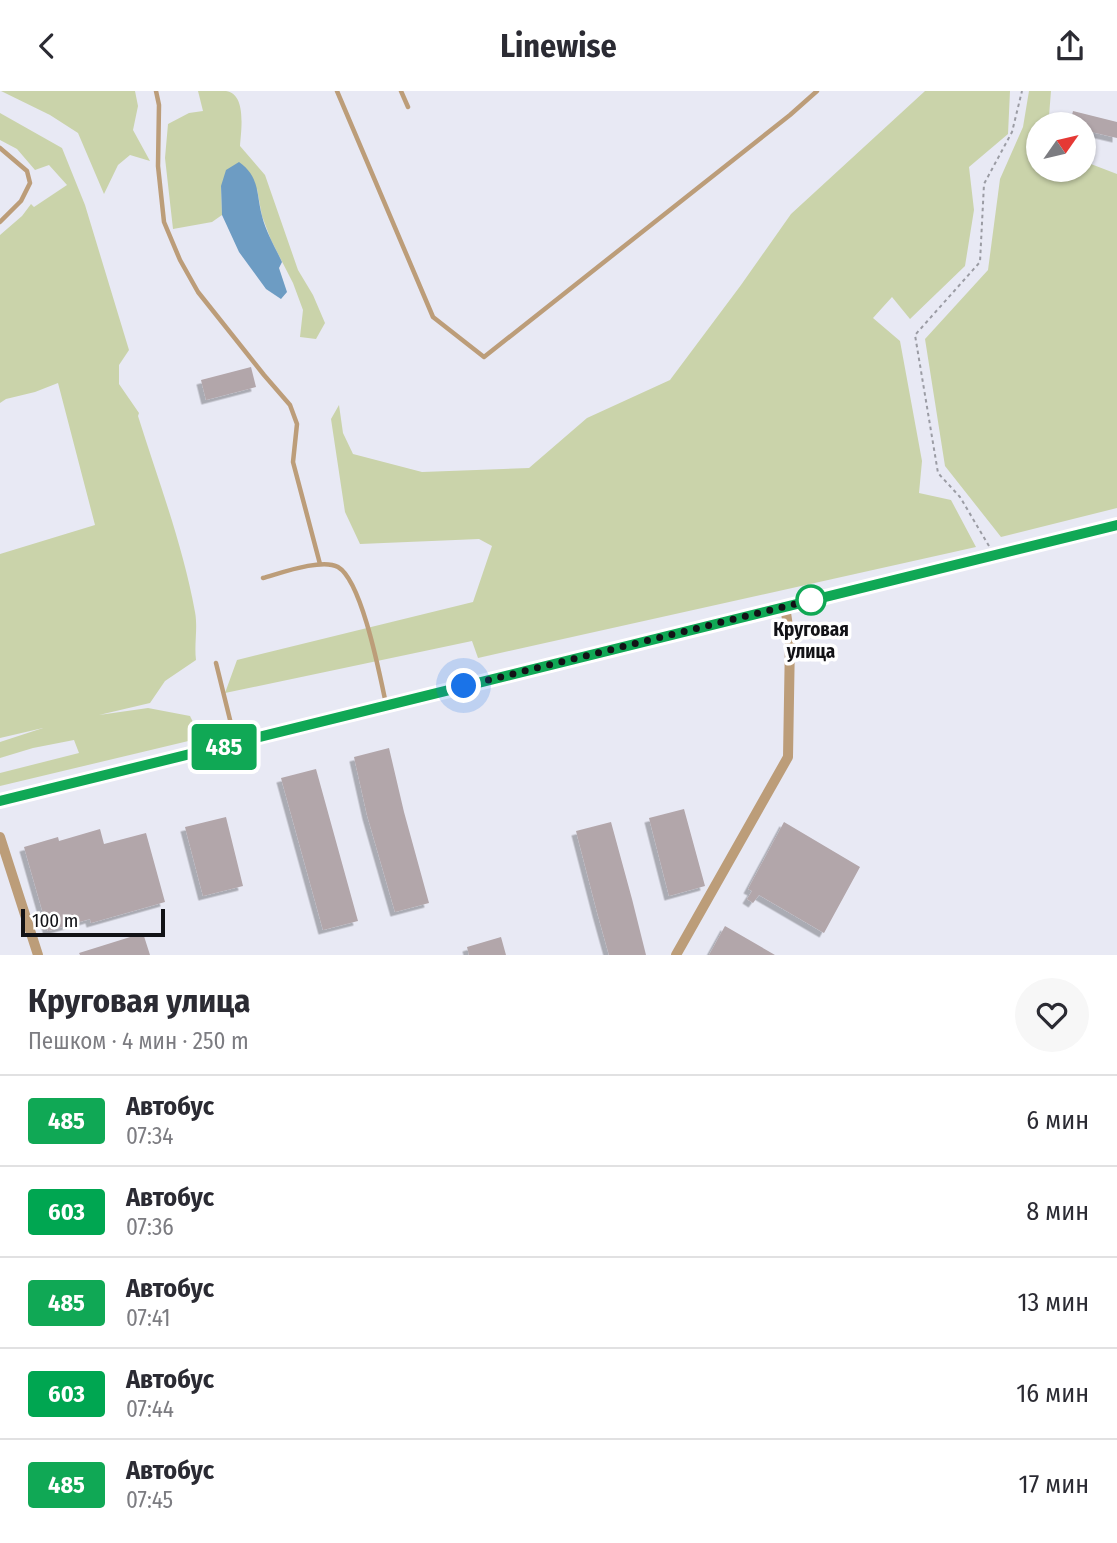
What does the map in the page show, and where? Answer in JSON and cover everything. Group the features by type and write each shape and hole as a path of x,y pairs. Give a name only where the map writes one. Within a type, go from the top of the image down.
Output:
{"main road":[{"path":"0,801 1117,525"}],"street":[{"path":"676,955 788,757 790,640 785,606"},
{"path":"0,837 38,955"}],"lane":[{"path":"156,91 159,105 158,166 164,222 180,260 198,292 290,405 297,424 293,462 320,564"},
{"path":"337,91 433,317 484,356 817,91"},
{"path":"401,91 408,107"},
{"path":"0,148 27,171 30,183 20,201 0,222"},
{"path":"263,578 320,564 337,567 349,579 370,632 386,705"},
{"path":"216,663 236,744"}],"path":[{"path":"995,555 960,497 938,473 915,335 980,261 984,184 1012,132 1022,91"}],"green space":[{"path":"1,91 135,91 138,106 133,130 150,161 130,155 118,165 104,194 78,133 50,115"},
{"path":"198,91 226,91 237,99 242,123 240,146 265,175 298,270 325,323 316,339 300,337 303,310 293,283 271,240 262,216 257,189 221,186 222,215 212,222 173,229 165,158 168,124 189,113 203,111"},
{"path":"925,91 1010,91 1008,134 969,167 974,210 965,266 910,319 892,297 873,318 900,341 922,461 919,493 951,500 976,547 478,658 472,641 225,693 237,660 473,602 492,546 479,539 360,544 345,512 331,419 339,405 343,433 353,454 422,472 529,468 587,418 670,380 791,214"},
{"path":"1029,91 1051,91 1049,112 1026,112 1026,182 1096,182 1096,166 1117,174 1117,508 1001,537 945,466 925,339 988,270 1000,179 1023,127"},
{"path":"0,113 62,148 85,205 129,350 119,365 119,384 139,413 177,537 195,612 196,660 165,681 150,703 99,715 148,708 190,716 201,738 0,786 0,773 79,753 74,740 0,758 0,742 43,728 0,738 0,554 95,525 58,383 0,403 0,235 22,216 31,204 34,207 67,185 49,165 35,170 17,149 0,140"}],"water":[{"path":"239,162 254,180 268,234 282,262 279,268 287,292 281,299 266,289 239,252 222,215 221,186 226,170"}],"building":[{"path":"1096,117 1117,122 1117,138 1096,133"},
{"path":"251,367 256,387 206,400 201,380"},
{"path":"389,748 429,903 395,912 367,815 354,757"},
{"path":"316,769 358,921 323,930 281,778"},
{"path":"684,809 705,886 669,896 649,818"},
{"path":"226,817 243,886 203,896 185,827"},
{"path":"611,822 646,955 609,955 597,912 576,831"},
{"path":"784,822 860,867 824,933 759,895 753,903 747,899 752,891 748,889"},
{"path":"100,829 104,844 146,833 165,902 91,923 90,919 48,931 24,847 58,837 59,841"},
{"path":"725,926 775,955 709,955"},
{"path":"143,933 150,955 79,953"},
{"path":"501,937 506,955 469,955 467,947"}],"bus line":[{"name":"485","path":"0,801 1117,525"}],"place":[{"name":"Круговая улица","path":"811,600"}],"route":[{"path":"464,686 811,600"}]}
